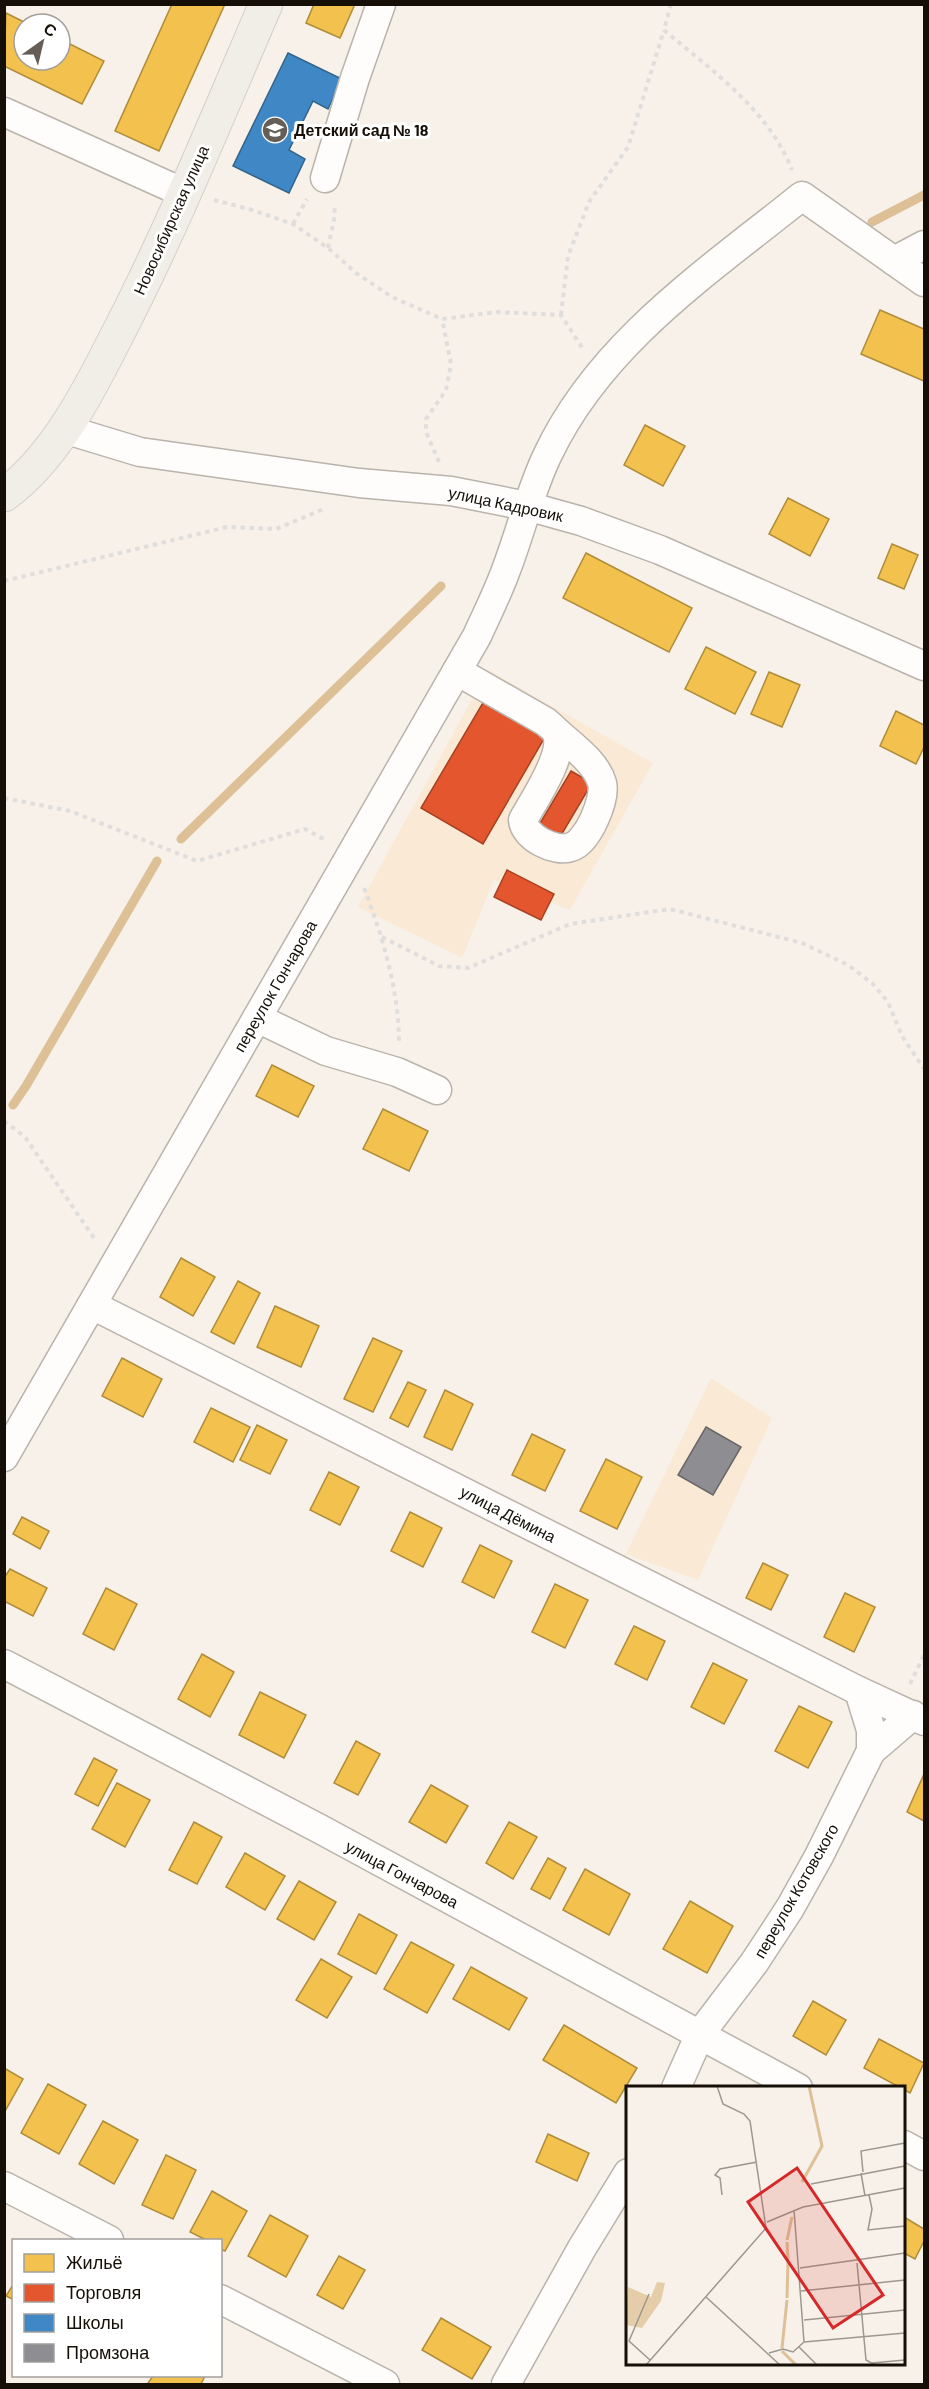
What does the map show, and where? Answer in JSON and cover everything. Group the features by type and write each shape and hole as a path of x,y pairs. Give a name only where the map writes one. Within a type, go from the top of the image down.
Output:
{"main road":[{"name":"Новосибирская улица","path":"4,495 34,467 63,429 98,372 142,287 266,4"}],"street":[{"path":"325,178 355,78 381,4"},
{"path":"4,112 184,193"},
{"path":"802,196 924,282"},
{"name":"переулок Гончарова","path":"4,1457 477,636 507,569 527,506 549,453 570,417 599,374 628,342 674,299 802,196"},
{"path":"894,261 924,245"},
{"name":"улица Кадровик","path":"63,429 140,452 360,483 451,491 527,506 581,521 660,550 924,666"},
{"path":"457,671 546,722 556,731"},
{"path":"257,1018 326,1051 397,1072 437,1090"},
{"name":"улица Дёмина","path":"92,1305 859,1691 919,1718"},
{"name":"улица Гончарова","path":"4,1664 320,1829 794,2086"},
{"path":"859,1691 871,1730 871,1750"},
{"path":"871,1750 919,1718"},
{"name":"переулок Котовского","path":"677,2086 700,2034 754,1964 790,1908 819,1856 871,1750"},
{"path":"905,2146 924,2156"},
{"path":"506,2385 582,2248 626,2175"},
{"path":"4,2186 105,2239"},
{"path":"222,2300 385,2385"}],"path":[{"path":"599,374 561,315 568,256 589,202 628,147 671,4"},
{"path":"664,30 743,96 783,147 802,196"},
{"path":"184,193 249,209 293,224 328,248 356,273 392,297 442,319 497,312 561,315"},
{"path":"442,319 451,364 446,390 426,418 426,432 451,491"},
{"path":"4,581 227,527 276,529 321,512 360,483"},
{"path":"4,798 70,811 197,861 305,829 352,854 382,937 397,1003 399,1042 397,1072"},
{"path":"382,937 439,966 468,968 570,924 670,909 802,943 848,964 873,984 888,1002 902,1036 924,1069"},
{"path":"4,1122 25,1137 113,1266"}],"shaded area":[{"path":"488,670 653,763 570,910 494,880 462,958 358,907"},
{"path":"711,1378 772,1418 698,1580 626,1554"}],"building: Жильё":[{"path":"172,4 225,4 159,151 115,131"},
{"path":"314,4 355,4 340,38 306,23"},
{"path":"6,13 12,16 12,70 4,66"},
{"path":"72,45 104,61 82,104 16,72 72,72"},
{"path":"880,310 924,329 924,381 861,354"},
{"path":"645,425 685,446 663,486 624,465"},
{"path":"788,498 829,519 810,556 769,534"},
{"path":"892,544 918,555 904,589 878,578"},
{"path":"586,553 692,608 669,652 563,598"},
{"path":"706,647 756,672 735,714 685,689"},
{"path":"769,672 800,685 782,727 751,714"},
{"path":"896,711 924,725 924,747 916,764 880,746"},
{"path":"272,1065 314,1086 298,1117 256,1096"},
{"path":"383,1109 428,1131 409,1171 363,1149"},
{"path":"181,1258 215,1277 193,1316 160,1297"},
{"path":"238,1281 260,1293 234,1344 211,1332"},
{"path":"275,1306 319,1326 301,1367 257,1347"},
{"path":"373,1338 402,1351 373,1412 344,1399"},
{"path":"122,1358 162,1379 143,1417 102,1396"},
{"path":"408,1382 426,1390 408,1427 390,1418"},
{"path":"445,1390 473,1404 452,1450 424,1437"},
{"path":"211,1408 250,1427 233,1462 194,1442"},
{"path":"257,1425 287,1440 270,1474 240,1460"},
{"path":"532,1434 565,1450 545,1491 512,1475"},
{"path":"606,1459 642,1477 617,1529 580,1511"},
{"path":"329,1472 359,1487 340,1525 310,1510"},
{"path":"410,1512 442,1528 423,1567 391,1551"},
{"path":"22,1517 49,1531 40,1549 13,1534"},
{"path":"480,1545 512,1561 494,1598 462,1582"},
{"path":"763,1563 788,1575 771,1610 746,1598"},
{"path":"10,1569 47,1588 33,1616 4,1601 4,1578"},
{"path":"555,1584 588,1600 565,1648 532,1632"},
{"path":"106,1588 137,1604 114,1650 83,1634"},
{"path":"845,1593 875,1607 854,1652 824,1637"},
{"path":"634,1626 665,1641 647,1680 615,1664"},
{"path":"202,1654 234,1672 210,1717 178,1699"},
{"path":"713,1663 747,1680 724,1724 691,1707"},
{"path":"260,1692 306,1715 284,1758 239,1735"},
{"path":"799,1706 832,1722 808,1768 775,1751"},
{"path":"356,1741 380,1754 358,1795 334,1783"},
{"path":"94,1758 117,1770 98,1806 75,1794"},
{"path":"924,1774 924,1821 907,1812"},
{"path":"117,1783 150,1800 125,1847 92,1829"},
{"path":"431,1785 468,1806 446,1843 409,1822"},
{"path":"194,1822 222,1837 197,1884 169,1870"},
{"path":"509,1822 537,1837 513,1879 486,1863"},
{"path":"245,1853 285,1876 265,1910 226,1887"},
{"path":"548,1858 566,1868 550,1899 531,1889"},
{"path":"585,1869 630,1894 609,1935 563,1910"},
{"path":"299,1881 336,1902 314,1940 277,1919"},
{"path":"690,1901 733,1926 707,1973 663,1949"},
{"path":"359,1914 397,1935 376,1974 338,1954"},
{"path":"411,1942 454,1965 427,2013 384,1989"},
{"path":"321,1959 352,1977 327,2018 296,2000"},
{"path":"471,1967 527,1998 509,2030 453,1999"},
{"path":"813,2001 846,2020 826,2055 793,2036"},
{"path":"564,2025 637,2068 616,2103 543,2060"},
{"path":"879,2039 924,2063 910,2093 905,2090 905,2086 897,2086 864,2068"},
{"path":"4,2068 23,2079 4,2113"},
{"path":"48,2084 86,2105 59,2154 21,2133"},
{"path":"103,2121 138,2140 114,2184 79,2164"},
{"path":"548,2134 589,2153 577,2181 536,2162"},
{"path":"166,2155 196,2170 173,2219 142,2205"},
{"path":"212,2191 247,2211 225,2251 222,2250 222,2239 204,2239 190,2232"},
{"path":"270,2215 308,2236 286,2277 248,2256"},
{"path":"905,2218 924,2229 924,2241 915,2259 905,2254"},
{"path":"339,2256 365,2270 343,2309 317,2295"},
{"path":"12,2286 12,2299 6,2296"},
{"path":"441,2318 491,2347 472,2379 422,2350"},
{"path":"152,2377 204,2377 201,2384 148,2383"}],"building: Торговля":[{"path":"484,701 545,737 483,844 421,808"},
{"path":"571,771 592,783 560,837 539,825"},
{"path":"507,870 554,894 541,920 494,897"}],"building: Школы":[{"name":"Детский сад № 18","path":"288,53 342,79 328,109 313,101 289,150 305,159 289,193 233,166"}],"building: Промзона":[{"path":"706,1427 741,1447 713,1495 678,1475"}],"waterway":[{"path":"872,222 924,195"},
{"path":"181,839 441,586"},
{"path":"13,1105 157,861"}],"place":[{"name":"Детский сад № 18","path":"275,130"}]}
